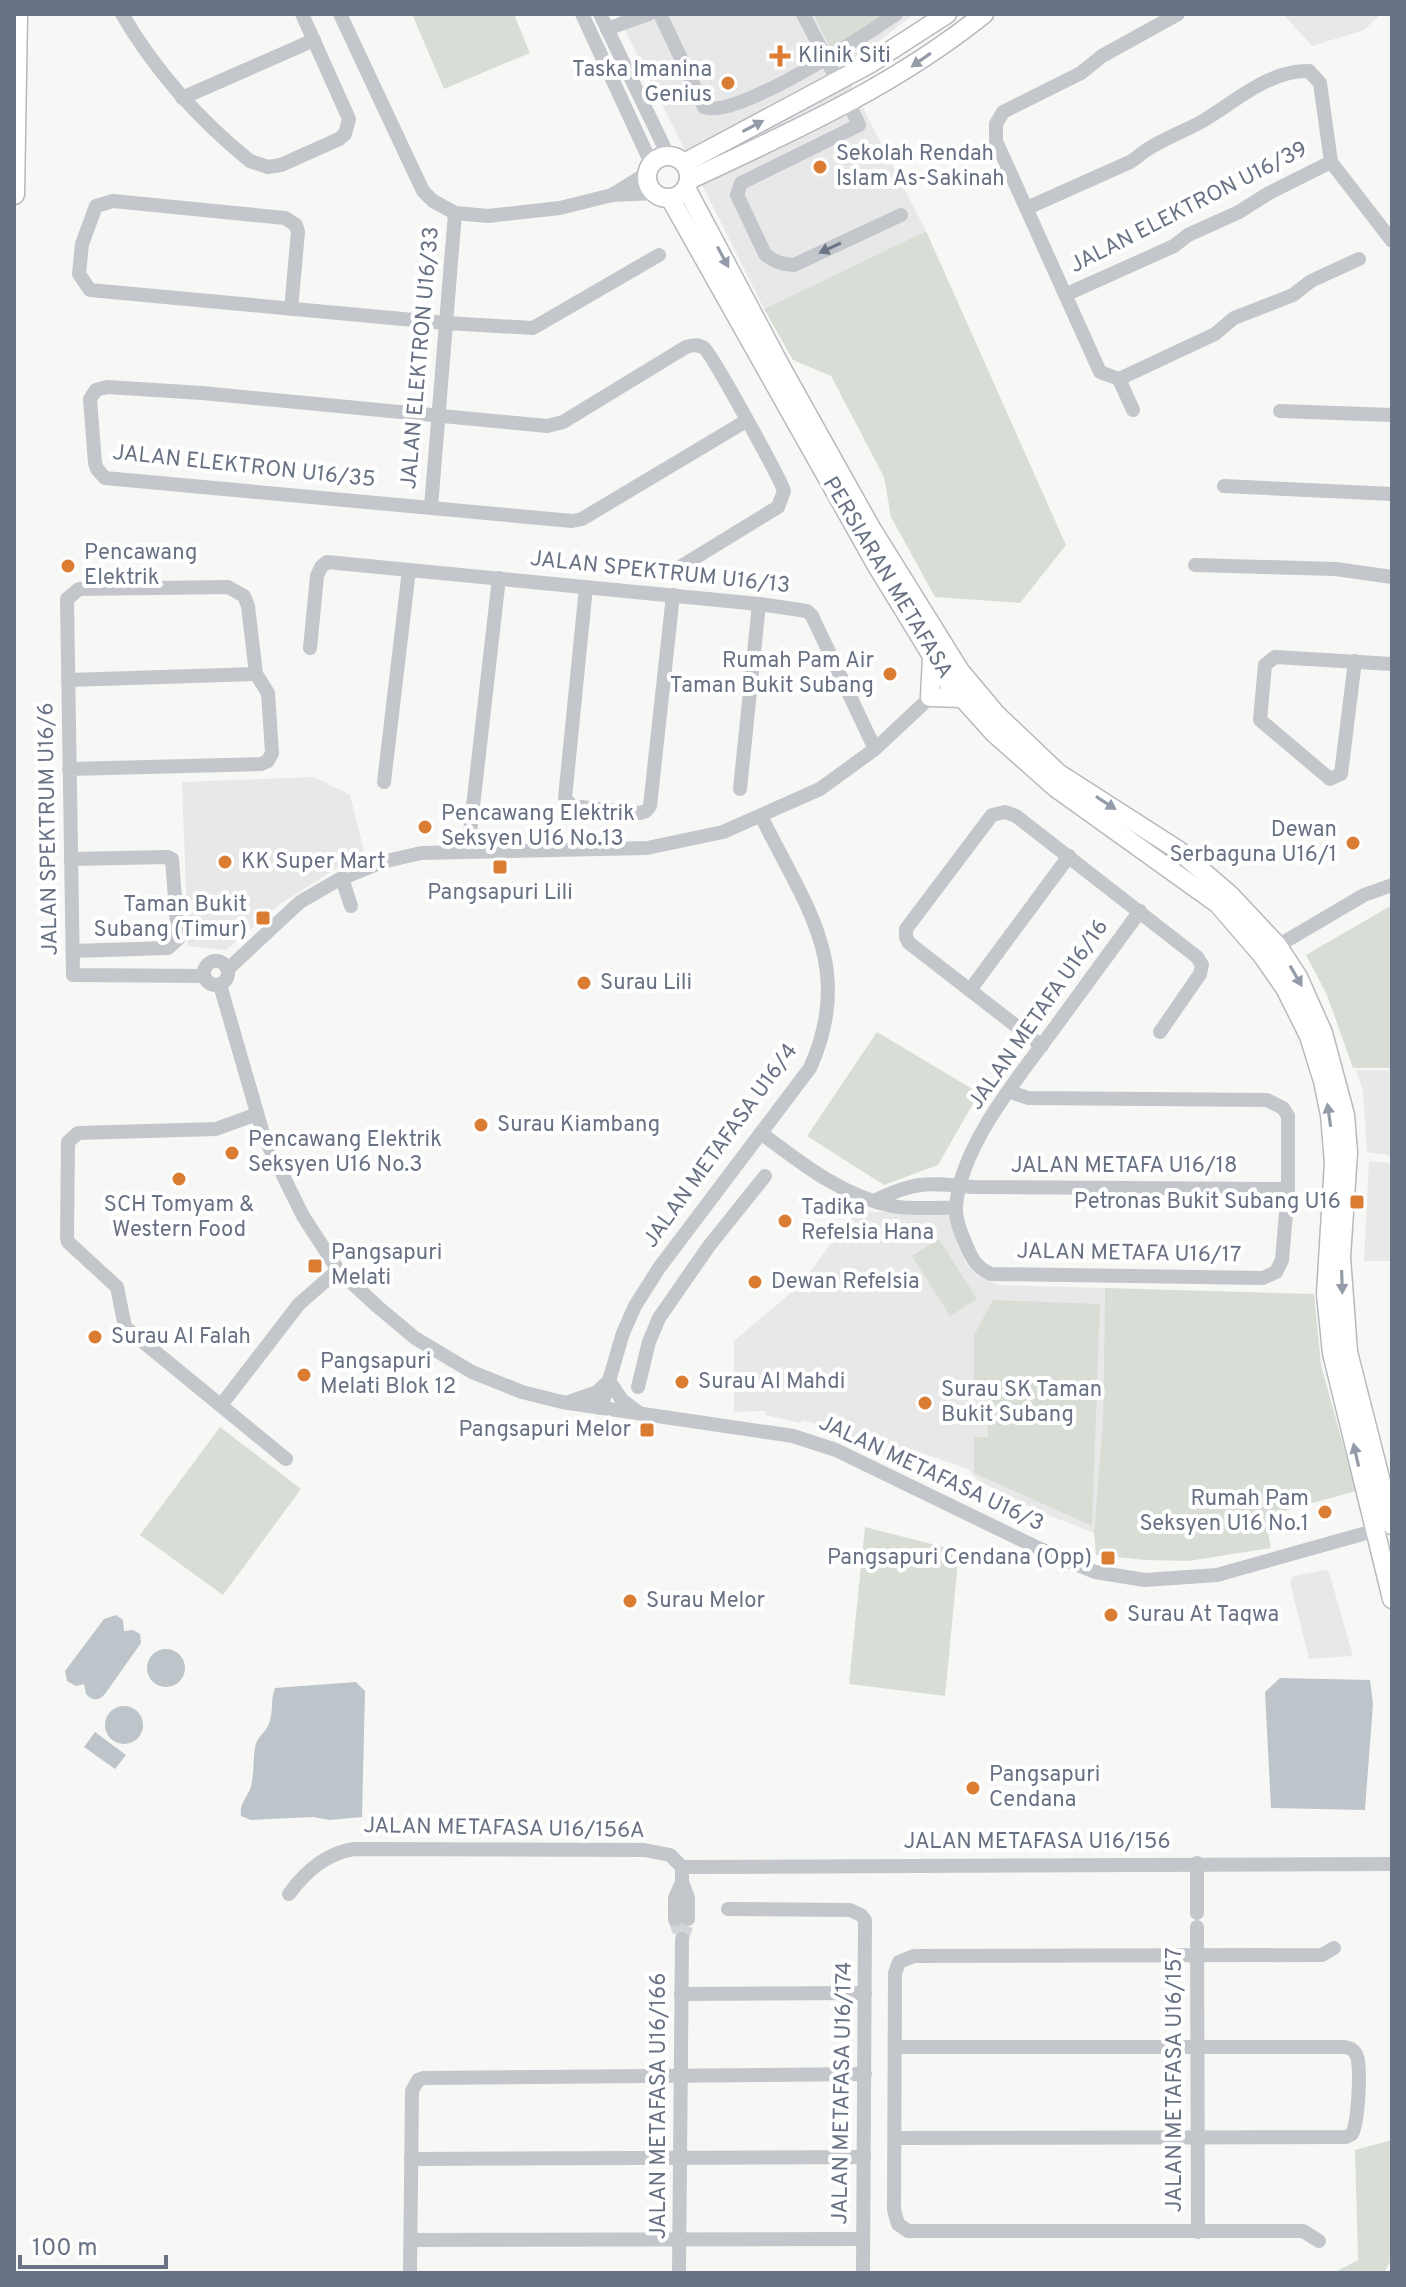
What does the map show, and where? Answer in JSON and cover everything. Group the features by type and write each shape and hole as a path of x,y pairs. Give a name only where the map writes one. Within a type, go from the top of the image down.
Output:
{"highway":[{"path":"14,194 17,14"}],"main road":[{"path":"669,177 871,63 947,14"},
{"path":"669,177 849,104 891,80 984,14"},
{"name":"PERSIARAN METAFASA","path":"669,177 782,369 941,656 960,671 996,714 1058,773 1178,850 1230,895 1270,950 1309,1036 1325,1092 1334,1163 1326,1260 1332,1353 1392,1599"},
{"path":"948,682 953,667 941,656 930,697 962,698"},
{"name":"PERSIARAN METAFASA","path":"948,682 994,733 1056,788 1218,904 1298,977 1323,1033 1342,1099 1348,1152 1341,1257 1348,1352 1392,1526"}],"street":[{"path":"122,14 163,77 182,98 250,161 268,167 281,165 339,139 348,126 349,119 302,14"},
{"path":"340,14 423,191 433,201 455,213 472,216 560,208 669,177"},
{"name":"PERSIARAN METAFASA","path":"582,14 669,177"},
{"name":"PERSIARAN METAFASA","path":"600,14 669,177"},
{"path":"607,29 649,14"},
{"path":"660,14 704,107 708,109 718,109 762,92 826,60 896,14"},
{"path":"803,14 837,80"},
{"path":"1178,14 1102,56 1081,73 1003,112 996,124 996,141 1100,372 1119,379 1215,334 1234,318 1293,295 1311,281 1359,259"},
{"path":"182,98 314,40"},
{"path":"1027,208 1130,162 1149,148 1203,121 1220,107 1277,77 1309,71 1320,83 1331,162 1392,241"},
{"path":"849,104 859,125 741,183 737,195 765,254 788,265 794,265 901,215"},
{"name":"JALAN ELEKTRON U16/39","path":"1067,294 1174,246 1188,235 1239,212 1331,162"},
{"path":"291,309 298,232 291,221 278,216 113,201 105,201 94,209 79,258 81,281 90,290 291,309 446,323 539,326 659,255"},
{"name":"JALAN ELEKTRON U16/33","path":"431,507 455,213"},
{"path":"439,417 556,425 692,345 699,346 708,352 783,486 783,497 778,507 680,567"},
{"path":"1119,379 1133,410"},
{"name":"JALAN ELEKTRON U16/35","path":"431,507 105,478 95,463 90,399 96,390 107,387 202,393 439,417"},
{"path":"1280,411 1392,415"},
{"path":"431,507 577,521 746,421"},
{"path":"1224,486 1392,494"},
{"name":"JALAN SPEKTRUM U16/13","path":"310,648 317,576 327,562 807,611 875,749"},
{"path":"1195,565 1336,569 1392,577"},
{"path":"384,782 409,570"},
{"name":"JALAN SPEKTRUM U16/13","path":"468,850 499,578"},
{"name":"JALAN SPEKTRUM U16/6","path":"204,976 73,975 67,599 79,589 228,587 237,590 248,606 256,674"},
{"path":"586,587 565,798 572,806 606,810 640,813 650,806 673,595"},
{"path":"740,789 759,604"},
{"path":"1355,661 1341,774 1330,779 1260,720 1265,665 1275,657 1355,661 1392,664"},
{"path":"68,680 256,674 268,693 272,753 268,761 261,764 69,769"},
{"path":"228,969 222,962 212,961 205,967 204,976 210,984 220,985 227,979 228,969 300,902 342,878 382,862 421,853 468,850 647,848 723,832 820,789 875,749 948,682"},
{"path":"1042,1046 909,943 906,937 906,929 992,815 1005,812 1016,816 1069,856 1197,957 1202,965 1200,974 1160,1032"},
{"name":"JALAN METAFASA U16/4","path":"601,1408 623,1333 635,1306 659,1268 810,1068 825,1028 829,984 824,947 761,816"},
{"path":"970,990 1069,856"},
{"path":"71,859 168,857 174,863 178,939 168,948 73,951"},
{"path":"342,878 351,906"},
{"path":"1270,950 1364,895 1392,885"},
{"name":"JALAN METAFA U16/16","path":"991,1274 972,1260 957,1221 955,1208 970,1159 1008,1091 1140,911"},
{"name":"JALAN METAFASA U16/3","path":"220,985 264,1137 303,1216 338,1270 415,1338 472,1372 522,1392 567,1403 793,1436 836,1450 1038,1548 1095,1572 1145,1580 1217,1575 1392,1526"},
{"name":"JALAN METAFA U16/17","path":"991,1274 1263,1278 1276,1272 1282,1260 1288,1189 1288,1116 1283,1108 1267,1100 1028,1098 1008,1091"},
{"path":"257,1114 216,1129 78,1133 68,1142 68,1242 117,1287 125,1327 286,1459"},
{"path":"761,1133 815,1174 874,1201 895,1207 955,1208"},
{"path":"638,1387 649,1342 659,1318 709,1246 762,1180 736,1166"},
{"path":"874,1201 901,1188 927,1182 928,1207"},
{"name":"JALAN METAFA U16/18","path":"927,1182 960,1186 1288,1189"},
{"path":"718,1189 740,1207"},
{"path":"688,1229 709,1246"},
{"path":"222,1404 299,1304 338,1270"},
{"path":"623,1333 649,1342"},
{"path":"567,1403 597,1392 609,1381 622,1400 642,1414"},
{"name":"JALAN METAFASA U16/156A","path":"289,1894 309,1871 325,1859 354,1849 644,1850 670,1855 682,1874"},
{"name":"JALAN METAFASA U16/156","path":"682,1874 1197,1863 1392,1864"},
{"name":"JALAN METAFASA U16/157","path":"1197,1863 1198,2232"},
{"path":"682,1874 688,1898 682,1919"},
{"name":"JALAN METAFASA U16/174","path":"728,1909 850,1910 861,1915 866,1926 863,2273"},
{"name":"JALAN METAFASA U16/166","path":"679,2273 682,1939"},
{"path":"1319,2241 1303,2231 908,2231 898,2224 894,2210 895,1973 899,1962 914,1956 1322,1955 1334,1948"},
{"path":"681,1994 865,1993"},
{"path":"895,2047 1345,2047 1353,2050 1358,2061 1358,2120 1352,2134 1346,2137 896,2138"},
{"path":"410,2273 412,2091 418,2080 432,2077 865,2074"},
{"path":"411,2159 864,2157"},
{"path":"411,2240 863,2239"}],"shaded area":[{"path":"412,14 514,14 530,53 444,89"},
{"path":"617,14 914,14 843,69 926,231 764,309"},
{"path":"813,14 893,14 832,51"},
{"path":"1283,14 1381,14 1364,30 1312,46"},
{"path":"926,231 1066,545 1020,603 935,597 891,517 884,477 831,376 793,360 764,309"},
{"path":"314,777 350,795 364,851 280,904 226,950 188,946 182,782"},
{"path":"1392,905 1392,1068 1353,1068 1327,995 1306,955"},
{"path":"877,1032 979,1093 938,1165 884,1185 807,1136"},
{"path":"1356,1070 1392,1070 1392,1156 1367,1152 1363,1091"},
{"path":"1369,1161 1392,1163 1392,1261 1364,1261"},
{"path":"855,1211 949,1214 966,1264 978,1276 999,1285 1105,1288 1103,1417 1094,1533 1038,1511 979,1481 968,1469 902,1446 894,1461 850,1437 848,1432 766,1415 766,1411 734,1412 734,1341 801,1284"},
{"path":"939,1239 977,1299 950,1316 912,1256"},
{"path":"1105,1288 1314,1294 1321,1365 1356,1491 1265,1516 1271,1548 1188,1561 1096,1555 1094,1533 1103,1417"},
{"path":"993,1300 1100,1304 1092,1526 974,1473 974,1437 988,1437 987,1390 974,1390 974,1335"},
{"path":"220,1427 301,1489 223,1595 140,1535"},
{"path":"865,1527 959,1551 945,1696 849,1684"},
{"path":"1325,1570 1329,1572 1353,1656 1309,1659 1290,1582 1293,1576"},
{"path":"116,1615 123,1620 124,1631 133,1630 140,1634 141,1643 105,1694 93,1699 86,1694 84,1684 76,1686 67,1681 65,1671 104,1619"},
{"path":"166,1649 179,1655 185,1668 179,1681 166,1687 153,1681 147,1668 153,1655"},
{"path":"1280,1678 1370,1680 1373,1704 1365,1810 1271,1808 1265,1692"},
{"path":"356,1682 365,1691 362,1817 251,1820 241,1816 241,1807 252,1782 256,1745 270,1721 275,1688"},
{"path":"124,1706 137,1712 143,1725 137,1738 124,1744 111,1738 105,1725 111,1712"},
{"path":"95,1732 126,1755 115,1769 84,1747"},
{"path":"1392,2140 1392,2258 1384,2273 1333,2273 1358,2260 1355,2150"}],"tunnel":[{"path":"675,1919 682,1939 688,1919"}],"place":[{"name":"Klinik Siti","path":"780,56"},
{"name":"Taska Imanina Genius","path":"728,83"},
{"name":"Sekolah Rendah Islam As-Sakinah","path":"820,167"},
{"name":"Pencawang Elektrik","path":"68,566"},
{"name":"Rumah Pam Air Taman Bukit Subang","path":"890,674"},
{"name":"Pencawang Elektrik Seksyen U16 No.13","path":"425,827"},
{"name":"Dewan Serbaguna U16/1","path":"1353,843"},
{"name":"KK Super Mart","path":"225,862"},
{"name":"Pangsapuri Lili","path":"500,867"},
{"name":"Taman Bukit Subang (Timur)","path":"263,918"},
{"name":"Surau Lili","path":"584,983"},
{"name":"Surau Kiambang","path":"481,1125"},
{"name":"Pencawang Elektrik Seksyen U16 No.3","path":"232,1153"},
{"name":"SCH Tomyam & Western Food","path":"179,1179"},
{"name":"Petronas Bukit Subang U16","path":"1357,1202"},
{"name":"Tadika Refelsia Hana","path":"785,1221"},
{"name":"Pangsapuri Melati","path":"315,1266"},
{"name":"Dewan Refelsia","path":"755,1282"},
{"name":"Surau Al Falah","path":"95,1337"},
{"name":"Pangsapuri Melati Blok 12","path":"304,1375"},
{"name":"Surau Al Mahdi","path":"682,1382"},
{"name":"Surau SK Taman Bukit Subang","path":"925,1403"},
{"name":"Pangsapuri Melor","path":"647,1430"},
{"name":"Rumah Pam Seksyen U16 No.1","path":"1325,1512"},
{"name":"Pangsapuri Cendana (Opp)","path":"1108,1558"},
{"name":"Surau Melor","path":"630,1601"},
{"name":"Surau At Taqwa","path":"1111,1615"},
{"name":"Pangsapuri Cendana","path":"973,1788"}]}
